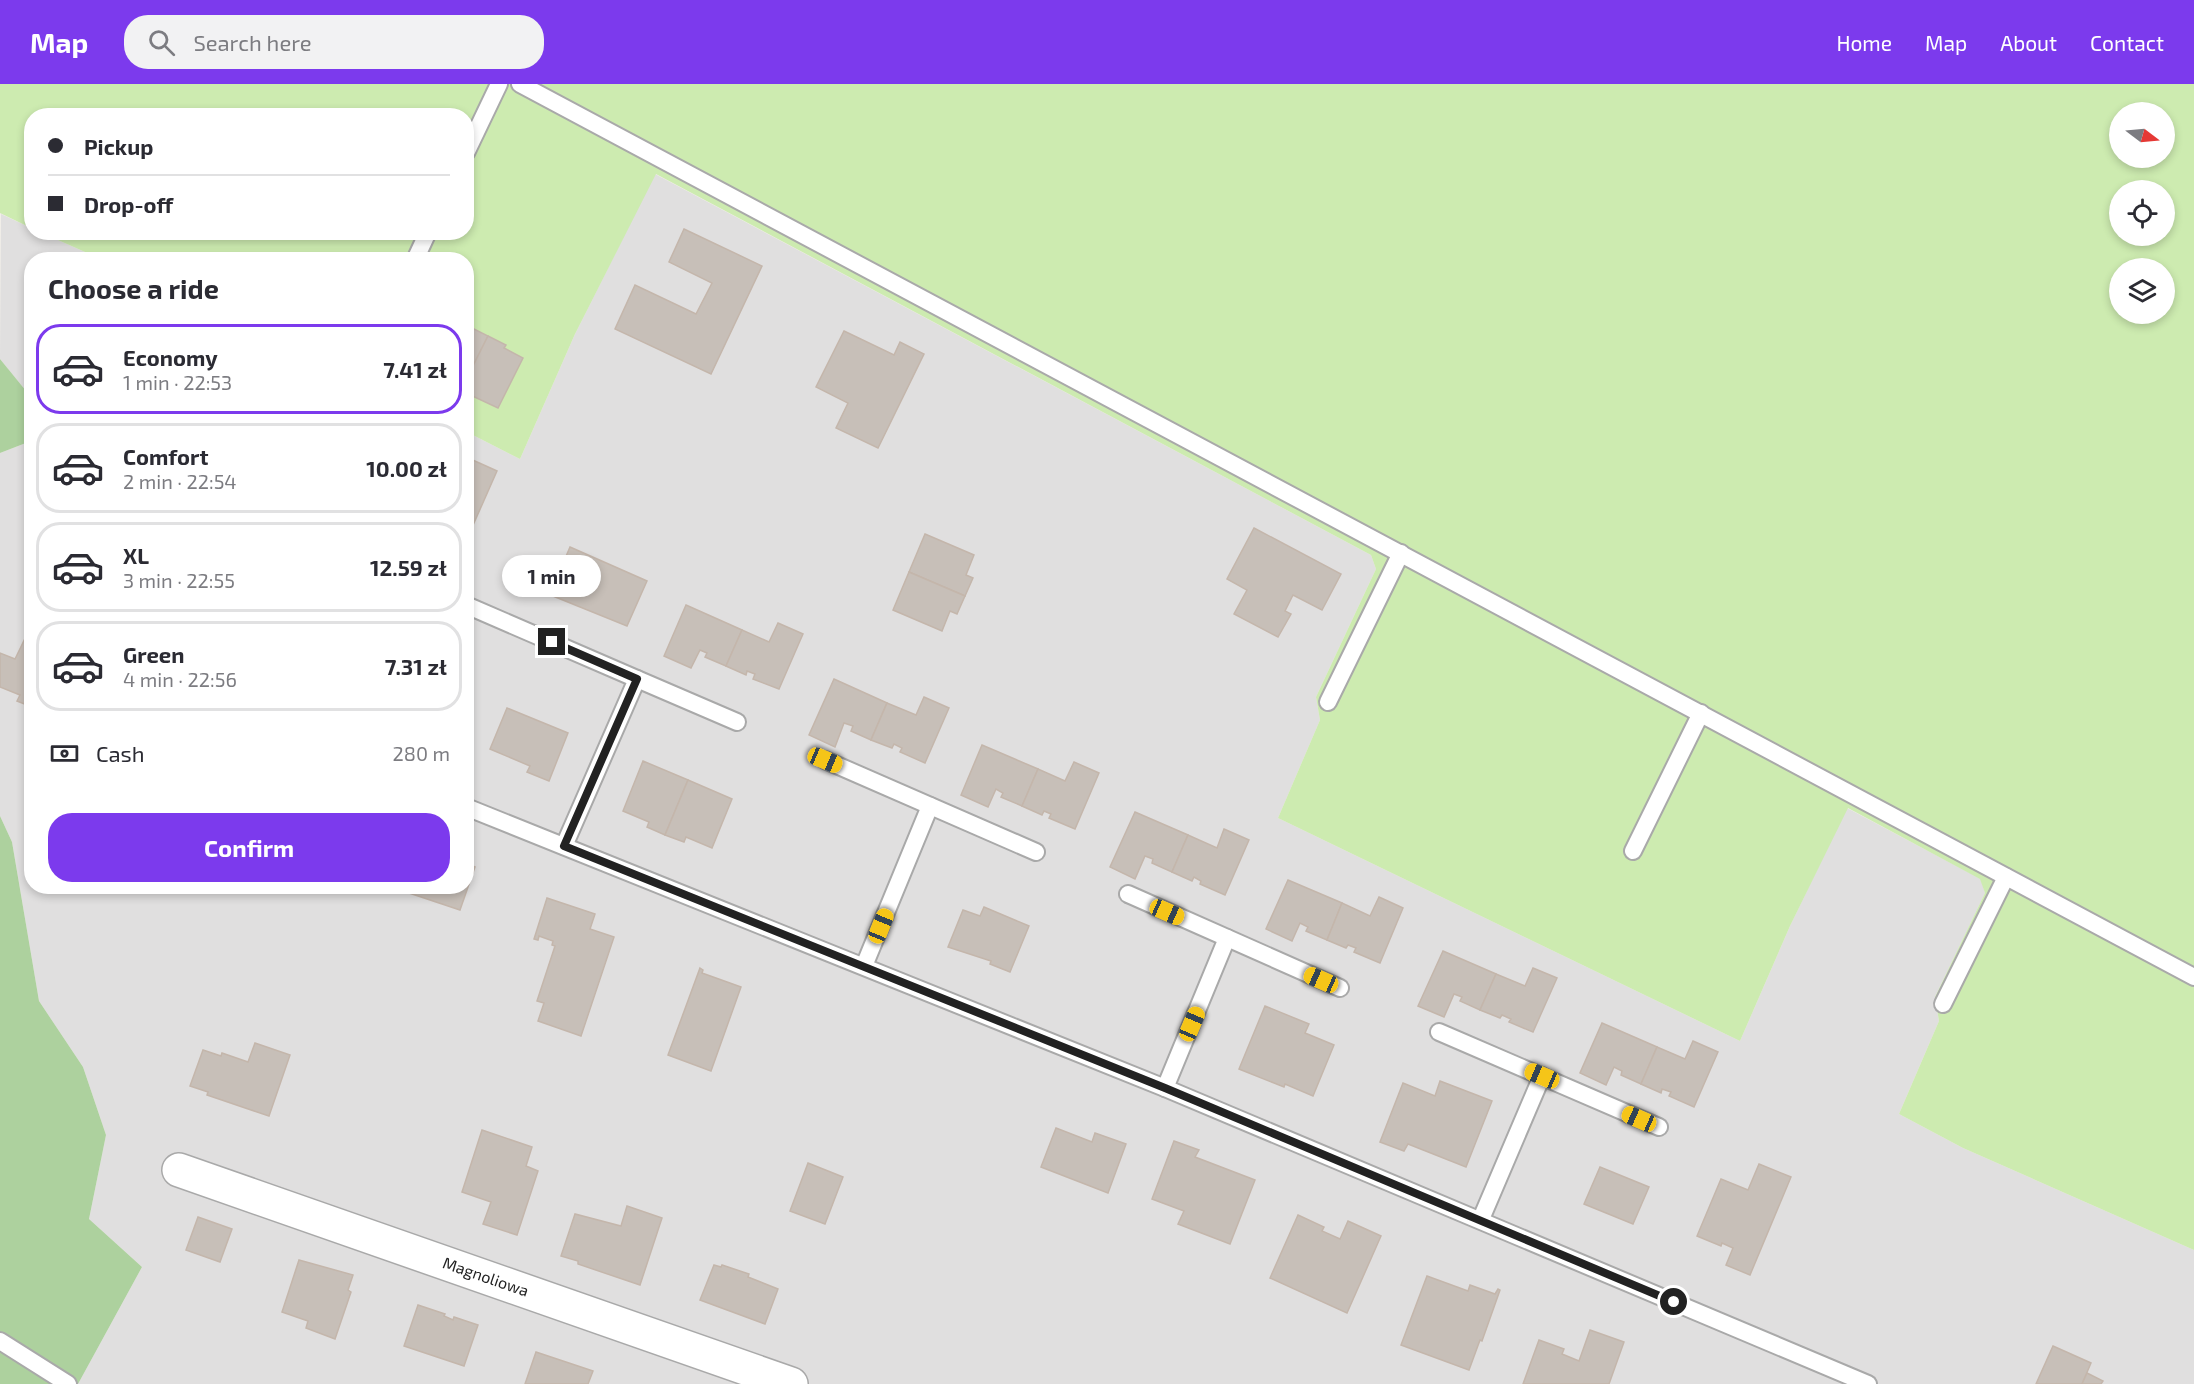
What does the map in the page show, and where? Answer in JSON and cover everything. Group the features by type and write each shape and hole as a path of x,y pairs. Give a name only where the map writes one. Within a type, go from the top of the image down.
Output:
{"street":[{"name":"Magnoliowa","path":"180,1170 791,1384"}],"lane":[{"path":"474,136 499,84"},
{"path":"520,84 783,227 2194,977"},
{"path":"1328,702 1401,554"},
{"path":"474,608 737,722"},
{"path":"564,846 637,679"},
{"path":"1633,851 1701,713"},
{"path":"825,760 1036,852"},
{"path":"864,966 930,806"},
{"path":"474,810 1165,1088 1481,1219 1868,1384"},
{"path":"1943,1004 2006,877"},
{"path":"1128,894 1340,988"},
{"path":"1165,1088 1227,938"},
{"path":"1438,1032 1659,1127"},
{"path":"1481,1219 1542,1076"},
{"path":"0,1341 68,1384"}],"shaded area":[{"path":"655,174 1371,555 1376,569 1316,697 1320,720 1278,818 1740,1041 1790,926 1847,808 1981,879 1985,893 1935,997 1939,1021 1899,1114 1963,1148 2194,1250 2194,1384 78,1384 142,1267 89,1219 106,1135 83,1067 39,1001 12,842 0,816 0,453 24,444 24,894 474,894 474,436 520,459 575,334"},
{"path":"1,214 24,225 24,240 58,240 85,252 24,252 24,388 0,359"}],"green space":[{"path":"0,84 2194,84 2194,1250 1963,1148 1899,1114 1939,1021 1935,997 1985,893 1980,879 1848,808 1790,926 1740,1041 1278,818 1320,720 1316,697 1376,569 1371,555 656,174 575,334 520,459 474,436 474,252 85,252 58,240 474,240 474,108 24,108 24,225 0,213"},
{"path":"0,359 24,388 24,444 0,453"},
{"path":"0,816 12,842 39,1001 83,1067 106,1135 89,1219 142,1267 78,1384 0,1384"}],"building":[{"path":"684,229 762,266 711,374 615,329 635,285 696,314 712,283 669,262"},
{"path":"474,329 488,336 474,364"},
{"path":"844,331 894,355 900,342 924,354 878,448 836,428 848,403 816,387"},
{"path":"488,336 506,345 504,348 523,358 498,408 474,397 474,364"},
{"path":"474,461 497,471 474,523"},
{"path":"1254,528 1341,574 1322,610 1293,595 1285,611 1291,614 1278,637 1234,614 1247,590 1227,579"},
{"path":"925,534 974,555 966,575 973,578 965,596 909,572"},
{"path":"570,547 647,581 627,626 548,594 554,579 549,577 557,559 564,561"},
{"path":"909,572 965,596 957,614 950,611 942,631 893,610"},
{"path":"686,605 742,630 726,666 705,657 707,653 700,650 691,668 664,656"},
{"path":"778,623 803,634 779,689 753,679 755,674 747,671 746,675 726,666 742,630 769,642"},
{"path":"24,640 24,704 17,701 20,695 0,687 0,653 15,659"},
{"path":"834,679 887,703 871,740 851,731 853,726 844,723 835,747 809,735"},
{"path":"924,697 949,708 925,763 900,752 902,748 894,744 892,748 871,740 887,703 916,715"},
{"path":"507,708 568,733 549,781 527,772 530,766 490,749"},
{"path":"982,745 1038,769 1022,806 1001,797 1003,793 996,789 988,807 961,795"},
{"path":"643,761 688,780 665,835 647,827 649,822 623,811"},
{"path":"1074,762 1099,773 1075,829 1049,818 1051,814 1044,811 1042,815 1022,806 1038,769 1065,781"},
{"path":"688,780 732,799 712,848 686,837 684,842 665,835"},
{"path":"1135,812 1188,835 1172,872 1152,863 1153,859 1145,856 1135,879 1110,867"},
{"path":"1224,829 1249,840 1225,895 1200,884 1201,881 1194,877 1192,881 1172,872 1188,835 1217,848"},
{"path":"1288,880 1342,903 1327,940 1306,931 1308,927 1300,923 1292,941 1266,929"},
{"path":"412,894 466,894 460,910"},
{"path":"1379,897 1403,908 1380,963 1354,952 1356,948 1348,945 1346,948 1327,940 1342,903 1370,916"},
{"path":"547,898 595,914 590,929 614,937 581,1036 538,1021 544,1003 537,1001 555,946 552,945 553,941 539,936 538,940 534,939"},
{"path":"984,907 1029,926 1010,972 990,964 991,961 948,947 963,910 980,916"},
{"path":"1443,951 1496,974 1480,1010 1460,1001 1462,997 1454,994 1444,1017 1418,1006"},
{"path":"700,968 703,970 702,973 741,987 711,1071 668,1055"},
{"path":"1533,968 1557,978 1533,1032 1509,1022 1511,1019 1502,1015 1500,1018 1480,1010 1496,974 1525,986"},
{"path":"1265,1006 1309,1024 1305,1033 1334,1045 1313,1096 1239,1069"},
{"path":"1602,1023 1657,1047 1641,1084 1621,1075 1622,1071 1614,1067 1606,1085 1580,1073"},
{"path":"1693,1041 1718,1052 1694,1107 1669,1096 1671,1092 1662,1089 1661,1093 1641,1084 1657,1047 1685,1059"},
{"path":"255,1043 290,1055 269,1116 207,1095 208,1092 190,1086 203,1050 221,1056 222,1053 248,1062"},
{"path":"1440,1081 1492,1101 1466,1167 1408,1144 1404,1151 1380,1142 1403,1083 1435,1096"},
{"path":"1056,1128 1092,1142 1095,1133 1126,1144 1108,1193 1041,1167"},
{"path":"482,1130 532,1147 526,1166 538,1171 517,1235 483,1224 491,1202 462,1192"},
{"path":"1174,1141 1199,1150 1195,1157 1255,1180 1230,1244 1178,1224 1184,1211 1152,1199"},
{"path":"808,1163 843,1177 825,1224 790,1211"},
{"path":"1759,1164 1791,1177 1750,1275 1726,1265 1733,1248 1722,1243 1721,1246 1697,1236 1721,1179 1748,1190"},
{"path":"1600,1167 1649,1187 1633,1224 1584,1204"},
{"path":"627,1206 662,1218 640,1285 561,1256 575,1214 621,1226"},
{"path":"1298,1215 1324,1227 1322,1231 1340,1239 1348,1221 1381,1236 1347,1313 1270,1278"},
{"path":"198,1217 232,1229 220,1262 186,1250"},
{"path":"299,1260 353,1275 348,1290 351,1292 335,1339 306,1328 308,1321 282,1312"},
{"path":"714,1265 721,1267 722,1265 749,1274 748,1277 778,1289 765,1324 700,1300"},
{"path":"1427,1276 1468,1291 1470,1285 1495,1294 1498,1289 1500,1290 1469,1370 1401,1345"},
{"path":"418,1305 445,1314 444,1316 453,1320 454,1317 478,1325 464,1366 404,1346"},
{"path":"1590,1330 1624,1342 1609,1384 1523,1384 1539,1340 1564,1349 1562,1354 1579,1361"},
{"path":"2053,1346 2091,1363 2082,1384 2036,1384"},
{"path":"536,1352 593,1371 588,1384 525,1384"},
{"path":"2087,1373 2103,1381 2101,1384 2082,1384"}],"route":[{"path":"552,642 637,679 564,846 1165,1088 1674,1302"}]}
